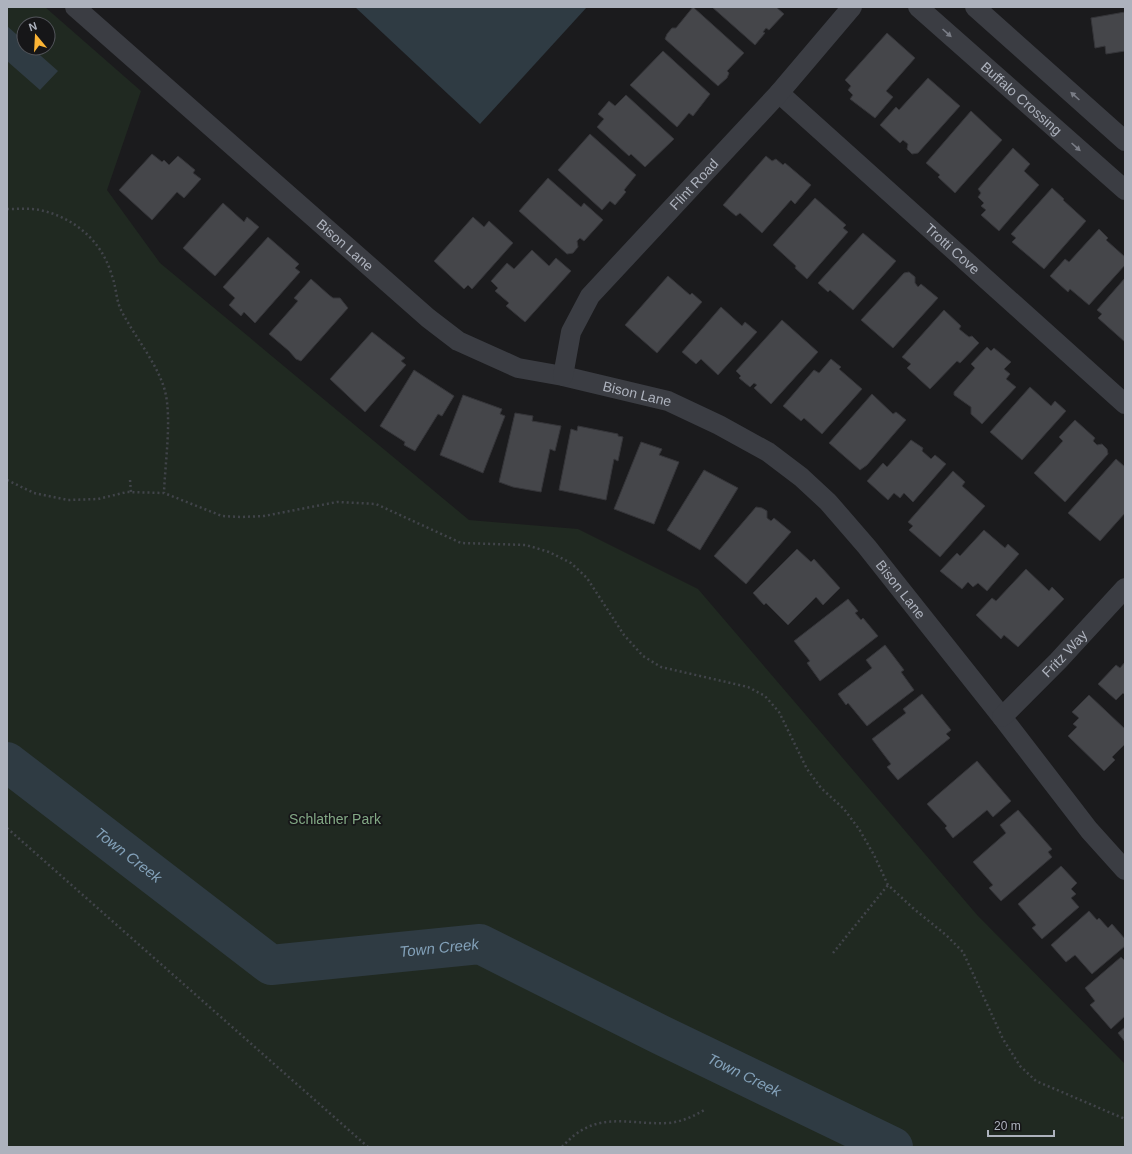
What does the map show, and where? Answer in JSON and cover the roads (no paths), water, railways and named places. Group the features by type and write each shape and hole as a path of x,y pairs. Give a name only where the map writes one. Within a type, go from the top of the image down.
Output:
{"street":[{"name":"Bison Lane","path":"75,7 428,318 458,341 518,368 563,376 668,401 719,425 768,452 800,477 828,502 867,548 1002,717 1089,830 1125,870"},
{"name":"Flint Road","path":"563,376 571,332 590,296 779,93 852,7"},
{"name":"Buffalo Crossing","path":"918,7 1125,190"},
{"path":"974,7 1125,141"},
{"name":"Trotti Cove","path":"779,93 1125,404"},
{"name":"Fritz Way","path":"1002,717 1058,661 1125,588"}],"waterway":[{"name":"Town Creek","path":"7,762 271,965 480,944 661,1035 893,1147"}],"park label":[{"name":"Schlather Park","path":"335,819"}]}
